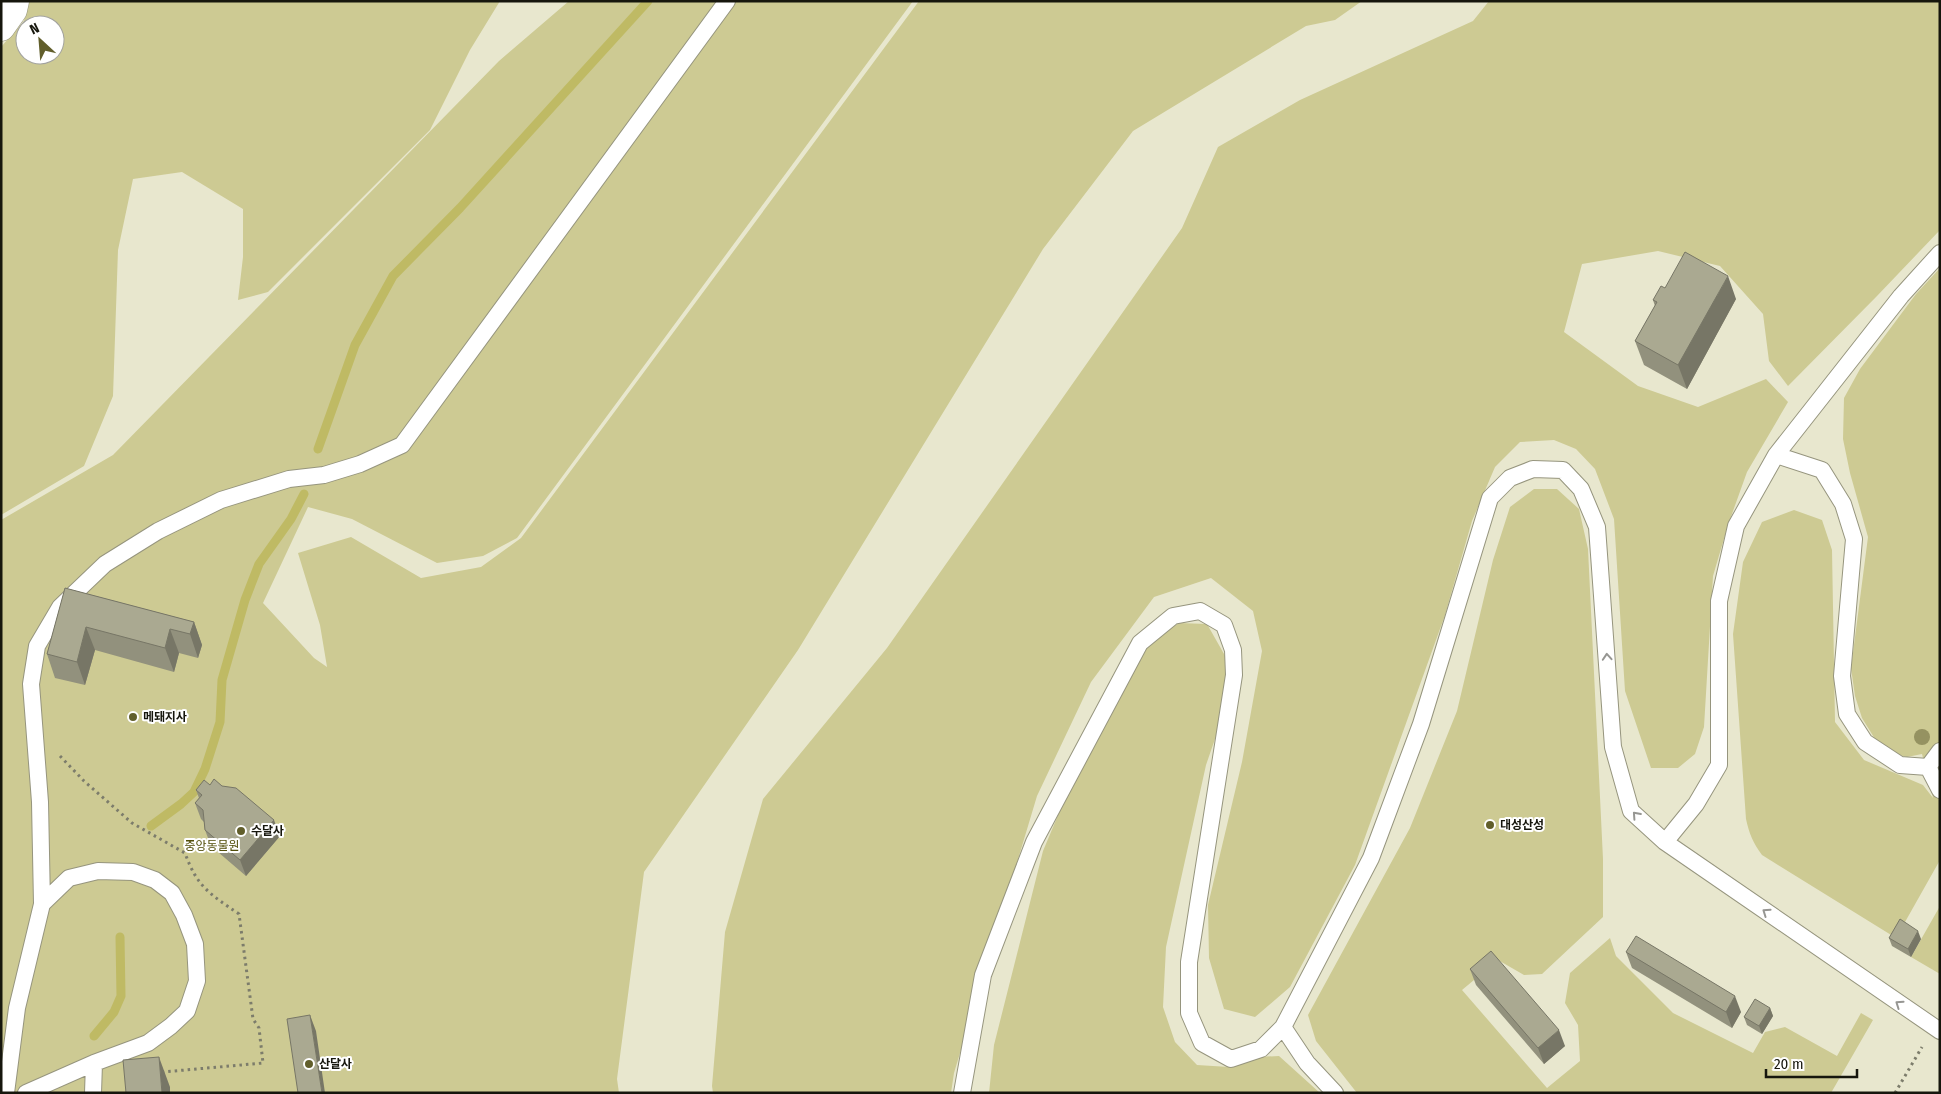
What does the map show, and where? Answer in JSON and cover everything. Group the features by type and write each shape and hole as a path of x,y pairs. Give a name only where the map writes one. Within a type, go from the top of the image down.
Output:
{"street":[{"path":"1,27 13,10 14,1"}],"lane":[{"path":"6,1093 17,1008 42,904 40,802 31,684 37,646 60,607 105,564 158,531 221,500 289,479 324,475 360,464 402,446 727,1"},
{"path":"1665,842 1696,804 1719,764 1719,601 1736,526 1776,455 1900,296 1940,253"},
{"path":"1776,455 1822,470 1843,504 1854,539 1842,676 1847,714 1865,742 1900,765 1928,767"},
{"path":"962,1093 983,975 1034,842 1140,643 1173,616 1200,611 1224,625 1233,650 1234,675 1189,962 1189,1013 1202,1043 1231,1059 1261,1049 1283,1027 1370,858 1421,724 1490,498 1510,478 1533,469 1563,470 1581,488 1597,527 1613,747 1631,811 1665,842 1940,1031"},
{"path":"1928,767 1940,751"},
{"path":"1928,767 1940,790"},
{"path":"26,1093 148,1043 187,1011 197,981 195,944 184,915 172,893 155,880 133,872 98,871 69,878 42,904"},
{"path":"1283,1027 1307,1063 1335,1093"},
{"path":"93,1093 94,1064"}],"path":[{"path":"1895,1093 1917,1056"}],"green space":[{"path":"27,1 500,1 470,50 430,130 268,292 238,300 243,257 243,209 182,172 133,179 118,250 113,396 84,466 1,515 1,47 15,31 15,65 65,65 65,15 25,15"},
{"name":"중앙동물원","path":"569,1 913,1 517,538 483,556 437,563 352,519 308,507 263,603 314,658 327,667 320,625 298,553 351,537 421,578 481,567 521,538 919,1 1362,1 1335,20 1306,26 1133,131 1043,249 798,650 644,872 617,1079 619,1093 1,1093 1,520 113,455 499,61"},
{"path":"1489,1 1940,1 1940,230 1788,386 1769,361 1763,314 1720,266 1658,251 1582,264 1564,332 1638,386 1698,407 1766,379 1788,402 1747,472 1728,525 1713,576 1704,727 1695,754 1678,768 1651,768 1625,691 1614,519 1595,469 1576,449 1554,440 1520,442 1495,467 1472,521 1445,615 1355,865 1290,987 1255,1017 1224,1009 1209,958 1208,905 1242,762 1262,651 1253,611 1211,578 1154,597 1091,682 1037,796 954,1073 951,1093 713,1093 712,1086 725,932 763,799 887,648 1182,228 1218,147 1300,100 1473,21"},
{"path":"1940,268 1940,860 1896,938 1762,855 1754,842 1746,819 1733,634 1743,562 1762,522 1794,510 1822,520 1832,550 1835,722 1864,760 1923,785 1933,798 1922,754 1907,757 1892,753 1875,739 1862,718 1855,696 1851,668 1868,537 1850,473 1843,439 1844,398 1860,369 1916,294"},
{"path":"1534,489 1557,489 1579,509 1588,549 1603,859 1603,917 1542,974 1524,975 1498,960 1462,990 1547,1088 1580,1061 1578,1025 1565,1003 1570,973 1610,938 1616,956 1673,1013 1753,1053 1765,1032 1785,1027 1837,1056 1861,1013 1873,1020 1831,1093 1357,1093 1316,1041 1308,1015 1410,828 1457,711 1493,560 1510,507"},
{"path":"1179,623 1207,624 1228,661 1226,707 1206,765 1166,947 1163,1007 1175,1042 1197,1065 1229,1067 1255,1057 1279,1056 1320,1093 989,1093 994,1045 1043,851 1093,732 1142,647"},
{"path":"1940,906 1940,974 1911,957"}],"building":[{"path":"1685,252 1728,276 1678,365 1635,341 1657,302 1653,300 1661,286 1665,288"},
{"path":"65,588 194,622 190,634 170,629 165,648 86,627 77,662 47,654"},
{"name":"수달사","path":"214,779 222,786 236,788 274,820 240,860 205,830 203,810 195,803 202,795 196,790 204,780 210,785"},
{"path":"1900,919 1918,931 1908,949 1889,938"},
{"path":"1636,936 1735,996 1726,1012 1626,952"},
{"path":"1491,951 1559,1030 1538,1048 1470,969"},
{"path":"1755,999 1770,1008 1759,1026 1744,1017"},
{"name":"산달사","path":"310,1015 322,1093 298,1093 287,1019"},
{"path":"159,1057 162,1093 126,1093 123,1060"}],"waterway":[{"path":"318,449 355,345 393,276 460,208 648,1"},
{"path":"151,826 194,792 205,769 220,722 222,680 245,600 259,564 291,519 304,494"},
{"path":"94,1036 114,1012 121,996 120,937"}],"place":[{"name":"메돼지사","path":"133,717"},
{"name":"대성산성","path":"1490,825"},
{"name":"수달사","path":"241,831"},
{"name":"산달사","path":"309,1064"}]}
